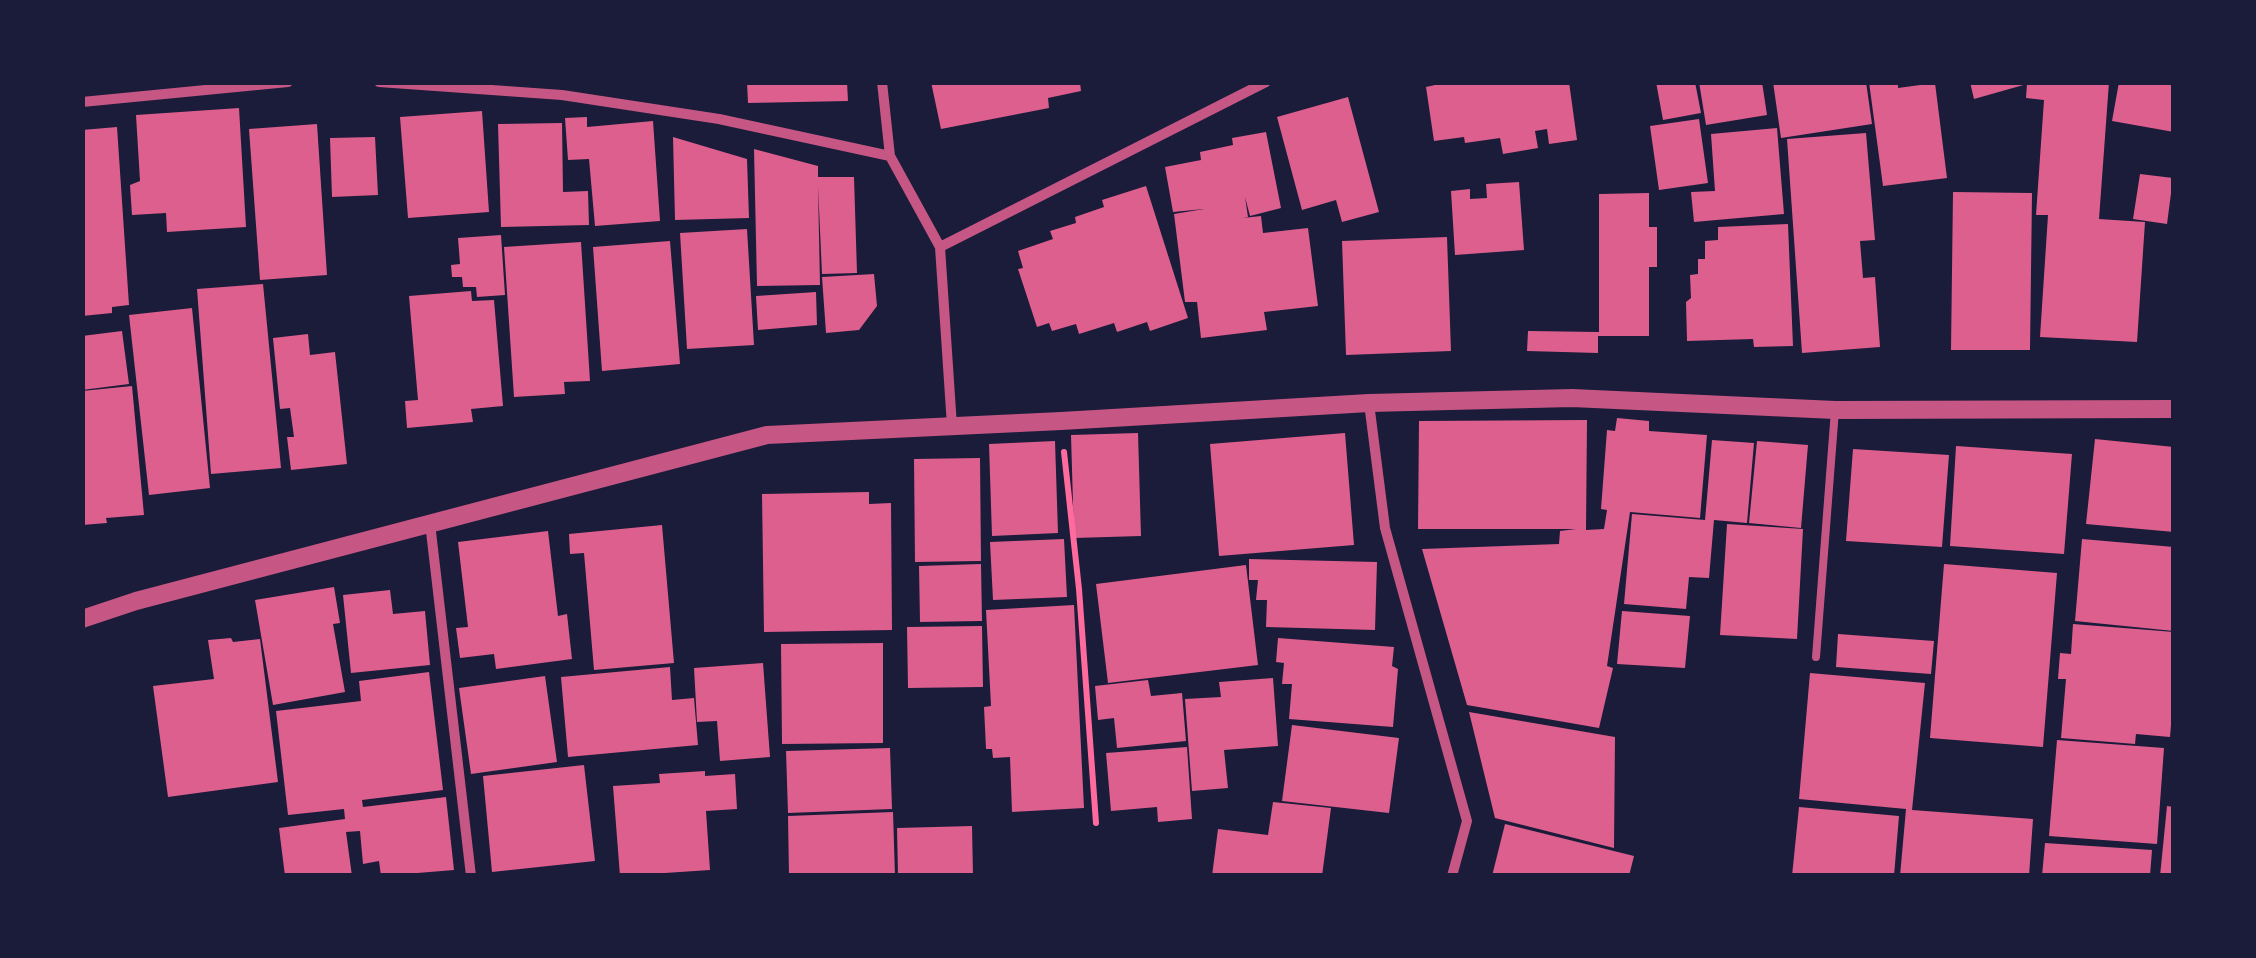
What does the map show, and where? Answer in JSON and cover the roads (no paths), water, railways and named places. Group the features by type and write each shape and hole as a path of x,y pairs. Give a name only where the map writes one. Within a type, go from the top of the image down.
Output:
{"street":[{"path":"82,102 288,82"},
{"path":"380,82 562,95 720,119 890,156"},
{"path":"882,82 890,156 940,246 952,426"},
{"path":"940,246 1266,82"},
{"path":"82,619 136,601 767,435 1369,404 1572,398 1835,410 2174,409"},
{"path":"1369,404 1385,528 1467,820 1452,876"},
{"path":"430,523 471,876"}],"lane":[{"path":"1816,657 1835,410"}]}
